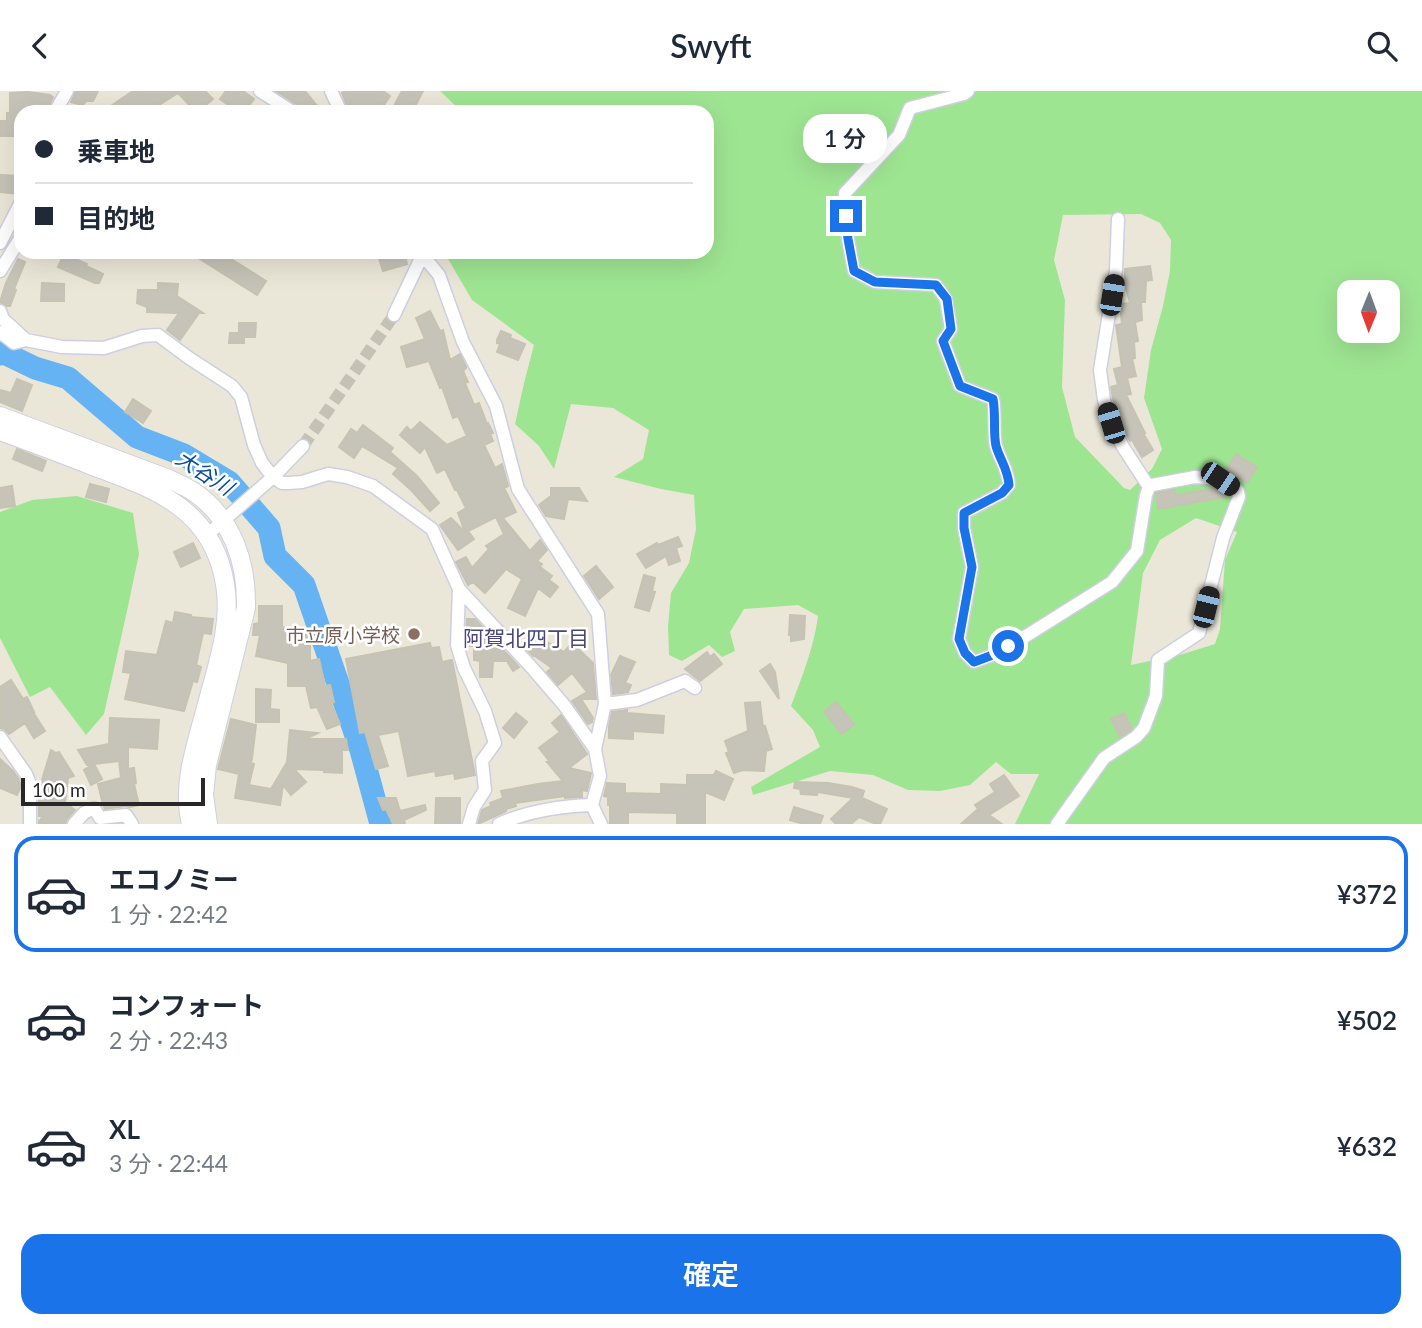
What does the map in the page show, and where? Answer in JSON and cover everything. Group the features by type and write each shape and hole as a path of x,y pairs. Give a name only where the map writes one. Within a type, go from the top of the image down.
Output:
{"street":[{"path":"260,91 282,105"},
{"path":"968,91 910,108 900,135 845,193 848,239 854,271 875,282 936,285 947,299 951,329 943,341 960,386 993,399 996,412 996,445 1008,474 1009,485 1002,493 964,513 964,528 972,567 959,639 965,653 974,662 1026,636 1112,582 1137,551 1149,487 1111,423 1104,400 1100,370 1115,271 1118,219"},
{"path":"0,243 14,216"},
{"path":"0,271 14,248"},
{"path":"394,316 419,259"},
{"path":"425,259 439,275 463,342 496,406 518,489 598,614 605,704 595,749 600,776 592,805 601,824"},
{"path":"0,311 3,319 26,340"},
{"path":"0,332 14,343 26,340 62,347 104,348 142,336 158,335 232,386 241,397 254,445 262,463 273,477 282,483 289,483 328,474 373,486 432,530 458,589 542,679 595,749"},
{"path":"0,416 169,479 194,492 213,508 231,533 242,563 246,584 246,608 207,765 204,795 208,824"},
{"path":"0,431 144,485 169,498 190,515 207,534 219,557 226,585 222,646 194,752 189,777 186,823"},
{"path":"207,534 273,477 303,446"},
{"path":"1057,824 1104,758 1136,737 1144,728 1156,697 1158,660 1199,633 1223,538 1239,497 1238,491 1220,479 1195,477 1149,487"},
{"path":"458,589 457,645 464,668 485,711 495,743 482,761 485,790 474,807 469,824"},
{"path":"605,704 638,700 685,681 695,688"},
{"path":"0,737 30,784 30,824"},
{"path":"499,824 519,815 592,805"},
{"path":"74,824 94,807 100,818 127,815 132,824"}],"green space":[{"path":"440,91 1422,91 1422,824 1015,824 1039,774 1011,774 996,762 970,785 940,791 908,790 873,775 830,771 753,795 751,787 820,747 813,730 791,706 811,650 818,616 798,605 744,609 730,632 735,651 722,657 709,645 682,661 669,655 671,593 689,563 696,529 694,495 614,477 643,459 649,430 613,408 571,404 554,469 539,446 515,424 534,345 472,300 448,259 714,259 714,105 455,105","holes":["1141,214 1160,223 1171,240 1170,271 1151,350 1144,398 1162,449 1152,469 1130,490 1124,488 1075,437 1062,387 1065,300 1054,260 1063,215","1196,518 1237,532 1225,560 1220,629 1215,644 1131,665 1143,573 1160,540"]},
{"path":"77,496 133,513 139,554 104,714 86,735 50,687 30,697 0,638 0,512 32,500"}],"building":[{"path":"76,91 98,91 93,101 86,101 83,105 71,102"},
{"path":"133,91 205,91 213,99 206,105 189,105 178,93 159,105 112,105"},
{"path":"226,91 243,91 254,99 249,105 228,105 220,99"},
{"path":"276,91 305,91 316,105 298,105"},
{"path":"383,91 390,96 384,105 348,105 342,93"},
{"path":"402,91 423,91 416,105 395,104"},
{"path":"28,92 53,97 49,105 14,105 14,136 0,136 0,121 7,121 7,113 10,113 10,93"},
{"path":"0,175 14,176 14,193 0,192"},
{"path":"18,259 25,262 10,306 7,306 0,302"},
{"path":"62,259 76,259 103,274 99,283 95,283 58,267"},
{"path":"200,259 231,259 266,281 257,295"},
{"path":"379,259 406,259 407,264 383,271"},
{"path":"1150,266 1152,280 1146,281 1145,302 1141,302 1142,320 1135,322 1138,341 1134,342 1135,358 1132,359 1136,376 1127,378 1131,394 1126,395 1153,450 1142,457 1119,420 1111,387 1118,385 1114,369 1122,367 1116,325 1122,324 1120,304 1130,303 1125,284 1125,269"},
{"path":"42,283 64,284 64,301 41,301"},
{"path":"158,283 178,284 177,296 203,313 199,313 180,340 167,330 179,313 147,312 147,307 137,303 138,290 158,290"},
{"path":"430,311 440,331 443,330 450,360 460,354 466,367 463,371 468,382 465,383 474,405 479,403 493,433 490,434 493,441 484,445 495,468 502,464 508,486 504,488 516,512 503,518 530,551 540,540 547,550 537,561 542,564 540,567 552,576 549,580 558,587 550,597 538,588 525,616 508,608 522,579 506,569 485,593 473,582 468,585 456,562 466,557 472,568 489,549 486,546 504,534 496,517 468,531 474,539 458,550 440,525 451,518 465,532 458,513 466,508 457,490 445,469 437,473 425,447 420,453 400,435 407,427 411,431 420,422 447,445 467,436 458,416 453,418 429,361 407,367 401,347 425,339 416,318"},
{"path":"239,323 256,323 255,337 244,337 244,343 229,343 230,333 239,333"},
{"path":"501,331 525,344 518,360 497,352 500,344 497,340"},
{"path":"17,379 32,385 22,411 0,402 0,390 11,393"},
{"path":"133,399 151,411 143,423 125,412"},
{"path":"363,425 393,448 390,452 417,476 439,503 430,511 393,474 398,468 362,446 354,458 339,447 351,429 357,433"},
{"path":"17,449 46,461 42,471 13,459"},
{"path":"1236,454 1257,467 1247,483 1226,470"},
{"path":"90,484 109,489 106,502 86,497"},
{"path":"12,486 15,506 0,508 0,488"},
{"path":"551,488 579,488 587,501 568,499 564,519 546,516 539,505 551,496"},
{"path":"1217,488 1225,493 1226,497 1158,509 1156,493 1175,490 1176,495"},
{"path":"678,537 682,546 676,548 680,561 669,565 666,556 646,568 637,554 657,543 658,545"},
{"path":"193,543 200,558 181,567 174,552"},
{"path":"596,566 613,587 599,599 584,576"},
{"path":"644,575 655,578 652,591 655,592 649,611 635,607"},
{"path":"259,606 282,606 282,627 307,629 310,661 319,659 325,686 330,685 334,702 331,703 340,724 327,729 317,707 311,708 306,686 288,686 288,663 256,656 260,635 253,635 254,624 259,623"},
{"path":"175,612 191,615 190,617 213,619 211,634 203,633 196,665 201,667 197,682 193,681 184,711 125,699 131,673 123,672 126,651 157,655 166,621 173,623"},
{"path":"790,615 805,616 804,639 791,641"},
{"path":"467,619 475,619 519,667 513,671 507,661 493,661 492,677 480,677 480,661 474,660 474,646 469,646 469,633 466,633"},
{"path":"532,633 564,652 572,643 593,663 596,699 581,699 593,718 592,722 588,724 572,701 587,692 572,673 558,685 547,672 552,668 533,656 525,647"},
{"path":"430,643 431,648 439,647 442,662 452,660 475,775 455,779 454,773 436,776 435,771 408,776 399,731 378,735 388,766 376,769 365,732 360,733 346,659"},
{"path":"707,652 710,657 714,654 722,664 700,681 685,669"},
{"path":"620,656 635,662 625,683 631,685 628,692 613,694 611,675"},
{"path":"770,664 775,672 779,699 760,671"},
{"path":"11,680 23,699 27,697 45,731 34,738 25,723 9,734 0,728 0,687"},
{"path":"256,689 271,690 270,709 279,710 279,722 256,722"},
{"path":"760,702 763,727 765,726 772,749 766,751 764,771 743,770 734,773 726,753 729,752 725,741 748,731 745,703"},
{"path":"836,702 854,724 842,734 824,712"},
{"path":"627,710 627,713 664,716 663,733 633,731 633,739 609,738 612,712"},
{"path":"516,713 527,722 514,738 503,728"},
{"path":"1124,713 1132,729 1120,737 1111,719"},
{"path":"561,715 587,754 569,768 591,773 587,791 582,790 582,797 565,796 515,803 516,806 478,824 482,810 491,806 490,803 503,798 501,791 563,781 539,748 560,732 552,723"},
{"path":"110,718 159,720 157,749 128,747 128,769 134,768 134,784 139,805 105,809 98,784 121,778 119,761 87,765 78,750 109,744"},
{"path":"231,719 256,725 251,763 254,764 249,785 271,789 287,762 290,730 318,733 305,739 346,739 348,750 342,750 342,773 294,769 306,782 291,795 283,785 280,805 235,798 239,774 218,769"},
{"path":"51,750 59,752 74,776 68,778 65,803 75,810 65,824 39,824 43,817 39,816 39,790"},
{"path":"0,759 18,778 21,786 17,795 0,788"},
{"path":"94,764 102,779 91,785 84,770"},
{"path":"716,771 733,779 724,800 705,792 705,824 677,824 677,813 628,812 628,824 610,824 610,805 608,797 604,796 607,783 625,784 625,793 661,794 661,784 687,785 687,775 714,775"},
{"path":"1004,775 1019,796 989,815 1002,824 961,824 978,809 975,805 995,792 990,784"},
{"path":"795,782 852,787 864,791 862,798 887,809 880,824 859,817 851,824 836,824 831,819 853,798 818,792 817,795 801,794 800,789 794,788"},
{"path":"378,798 396,798 400,811 425,805 426,810 404,820 405,824 393,824"},
{"path":"436,798 460,798 460,824 435,824"},
{"path":"794,807 823,816 820,824 804,824 790,820"}],"waterway":[{"name":"大谷川","path":"0,354 4,353 35,368 68,378 137,437 184,455 229,482 269,528 275,556 304,585 361,750 381,824"}],"tunnel":[{"path":"303,446 394,315"}],"place":[{"name":"市立原小学校","path":"414,634"}],"district":[{"name":"阿賀北四丁目","path":"526,637"}],"route":[{"path":"846,216 854,271 875,282 936,285 947,299 951,329 943,341 960,386 993,399 996,412 996,445 1008,474 1009,485 1002,493 964,513 964,528 972,567 959,639 965,653 974,662 1008,646"}]}
